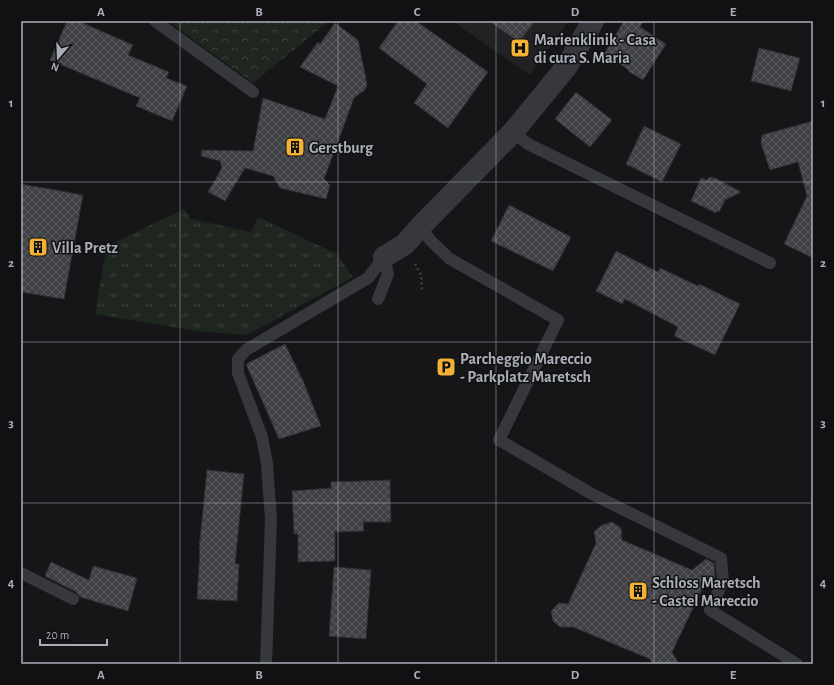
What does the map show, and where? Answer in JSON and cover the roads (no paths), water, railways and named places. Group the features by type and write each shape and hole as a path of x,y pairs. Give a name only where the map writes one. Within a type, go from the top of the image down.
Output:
{"street":[{"path":"384,257 405,244 513,132 567,66 593,21"}],"lane":[{"path":"155,21 253,92"},
{"path":"513,132 528,144 770,263"},
{"path":"420,227 431,241 450,259 558,320 498,440 590,493 721,558 724,581 710,610 797,664"},
{"path":"378,300 388,274 384,257"},
{"path":"266,664 271,519 267,464 262,437 238,373 238,359 246,350 368,278 384,257"},
{"path":"21,573 73,599"}],"place":[{"name":"Marienklinik - Casa di cura S. Maria","path":"520,48"},
{"name":"Gerstburg","path":"295,147"},
{"name":"Villa Pretz","path":"38,247"},
{"name":"Parcheggio Mareccio - Parkplatz Maretsch","path":"446,367"},
{"name":"Schloss Maretsch - Castel Mareccio","path":"638,591"}]}
